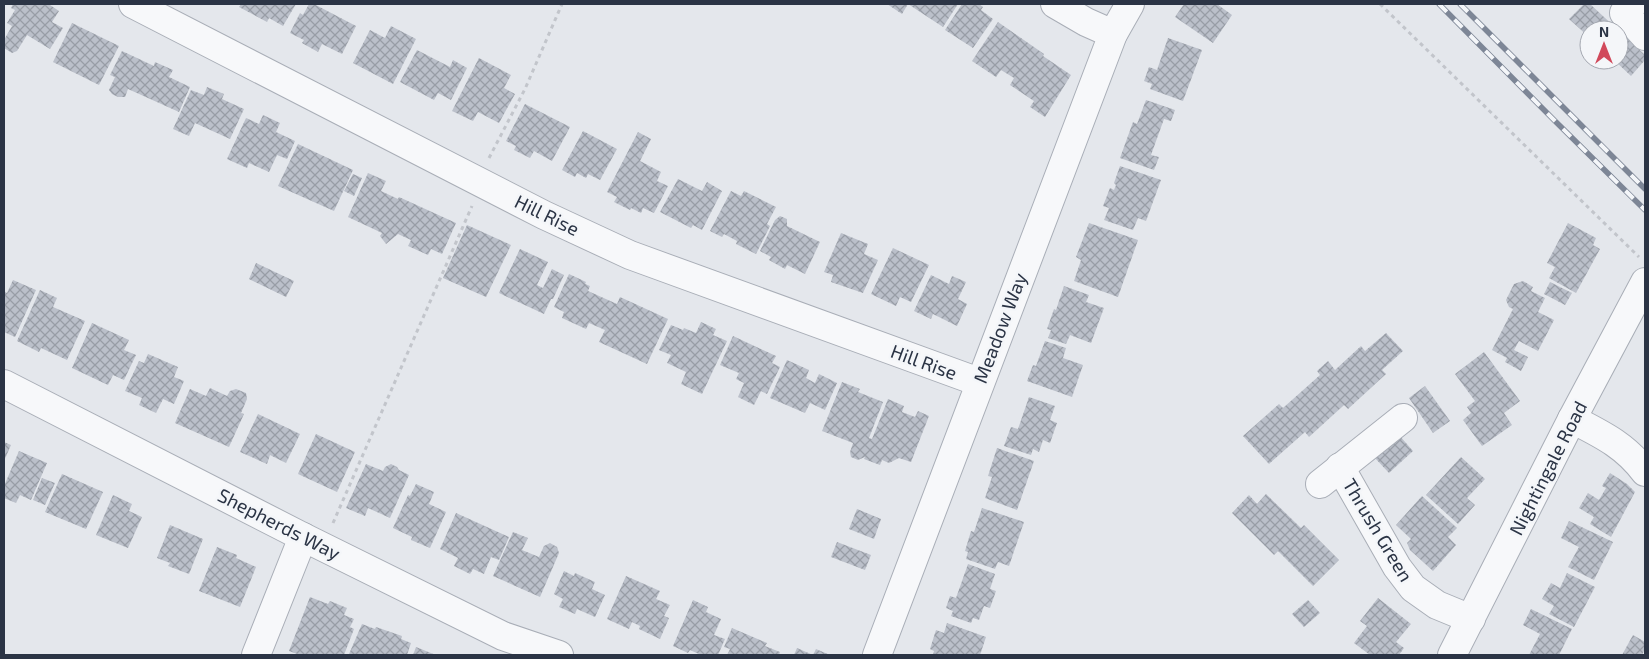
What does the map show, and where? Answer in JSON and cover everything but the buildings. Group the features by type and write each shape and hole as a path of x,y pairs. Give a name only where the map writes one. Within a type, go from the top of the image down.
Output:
{"street":[{"name":"Hill Rise","path":"133,4 544,214 630,255 979,382"},
{"path":"1055,4 1086,22 1113,34"},
{"name":"Meadow Way","path":"876,655 1113,34 1130,4"},
{"path":"1634,4 1624,14 1645,36"},
{"name":"Nightingale Road","path":"1452,655 1645,282"},
{"name":"Shepherds Way","path":"4,384 313,542 503,636 559,655"},
{"name":"Thrush Green","path":"1403,418 1330,476 1413,588 1438,605 1470,619"},
{"path":"1572,420 1622,447 1638,462 1645,472"},
{"path":"256,655 313,542"}],"path":[{"path":"313,542 472,207 492,151 525,89 562,4"},
{"path":"1380,4 1645,263"}],"railway":[{"path":"1439,4 1645,210"},
{"path":"1460,4 1645,189"}]}
